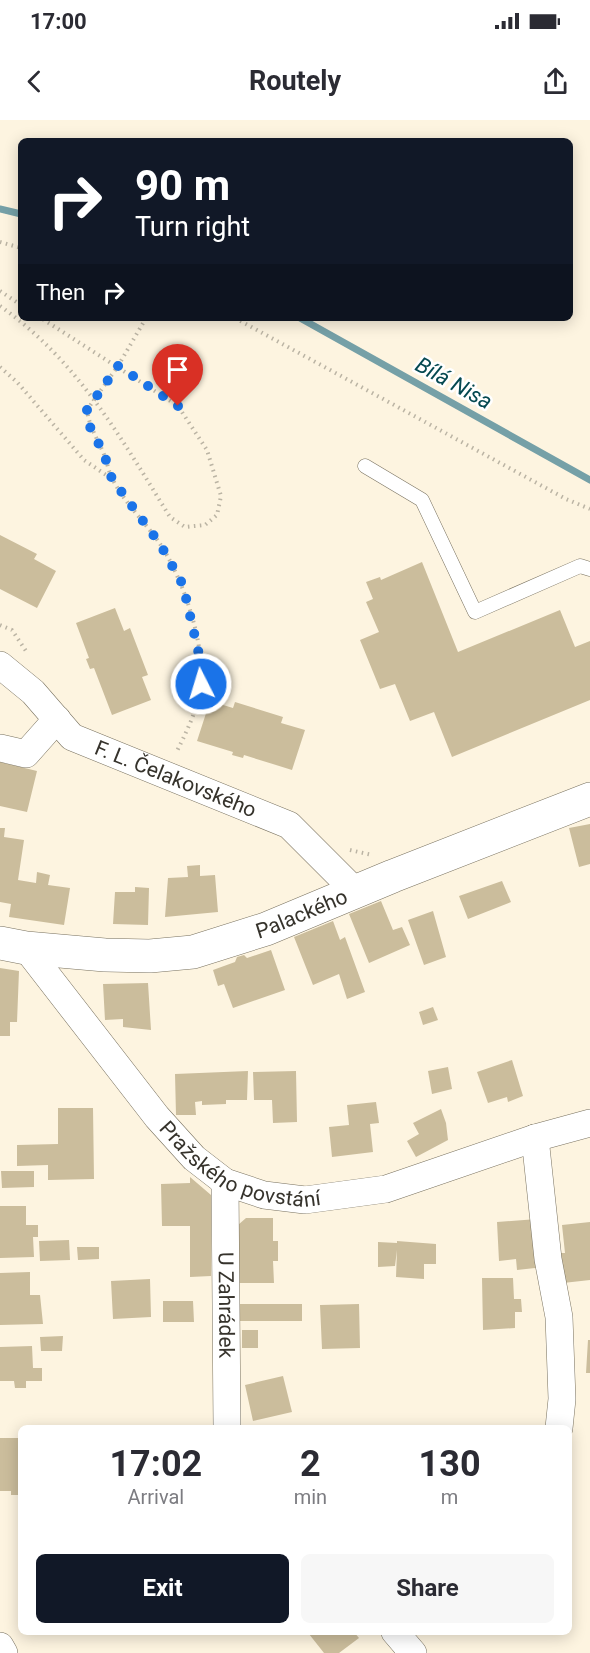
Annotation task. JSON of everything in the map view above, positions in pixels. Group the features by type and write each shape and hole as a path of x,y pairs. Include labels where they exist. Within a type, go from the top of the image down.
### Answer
{"street":[{"name":"F. L. Čelakovského","path":"0,665 33,693 72,737 289,825 355,891"},
{"path":"0,748 26,754 57,719"},
{"name":"Palackého","path":"13,945 105,955 150,956 193,952 266,929 355,891 590,800"},
{"name":"Pražského povstání","path":"13,945 157,1118 194,1158 225,1182 264,1195 305,1200 374,1191 535,1138 590,1123"},
{"path":"535,1138 548,1259 559,1317 562,1399 559,1425"},
{"name":"U Zahrádek","path":"225,1182 227,1425"},
{"path":"397,1635 412,1653"},
{"path":"0,1646 4,1653"}],"lane":[{"path":"365,466 422,500 475,612 580,566 590,569"}],"path":[{"path":"0,242 18,247"},
{"path":"0,291 18,302"},
{"path":"0,306 18,320"},
{"path":"20,321 34,332 76,374 94,398 170,517 185,527 206,525 217,515 221,496 207,450 178,406 46,321"},
{"path":"144,321 118,366 87,410 88,423 104,454 112,479 160,544 183,585 191,615 200,659 201,684 195,708 172,762"},
{"path":"240,321 566,499 590,509"},
{"path":"0,367 17,382 84,460 112,479"}],"building":[{"path":"0,535 37,554 34,559 56,571 37,608 0,589"},
{"path":"422,562 458,652 560,610 575,647 590,641 590,700 452,757 434,712 410,721 395,684 380,689 360,640 379,632 366,602 373,599 366,582 380,577 381,580"},
{"path":"115,608 124,631 130,628 148,675 142,677 151,700 112,715 94,668 90,669 86,659 89,658 76,623"},
{"path":"210,701 233,708 235,702 283,717 281,723 305,730 292,770 244,755 243,758 232,755 233,752 197,741"},
{"path":"0,762 37,771 27,812 0,806"},
{"path":"590,824 590,864 579,867 569,828"},
{"path":"0,828 5,828 4,837 24,840 18,880 36,883 37,872 50,875 48,885 70,888 64,925 9,917 11,904 0,902"},
{"path":"200,865 200,876 215,875 218,912 165,917 168,878 188,877 187,866"},
{"path":"502,881 511,902 468,919 459,896"},
{"path":"135,887 149,888 148,925 113,924 115,892 135,892"},
{"path":"381,901 393,930 402,927 410,945 369,963 349,914"},
{"path":"433,911 446,957 424,965 408,920"},
{"path":"333,921 340,940 345,937 365,992 347,999 339,974 313,985 294,937"},
{"path":"271,950 285,990 233,1008 224,984 218,986 213,970 235,962 237,957 244,955 247,958"},
{"path":"0,968 19,971 17,1022 10,1022 10,1036 0,1036"},
{"path":"148,983 151,1030 123,1027 123,1019 105,1020 103,984"},
{"path":"433,1007 438,1020 423,1025 419,1012"},
{"path":"512,1060 523,1096 508,1102 507,1097 488,1103 477,1072"},
{"path":"448,1067 452,1089 432,1094 428,1071"},
{"path":"248,1071 247,1100 226,1100 226,1104 202,1105 202,1101 195,1102 196,1115 176,1115 175,1074"},
{"path":"296,1071 297,1122 273,1123 272,1100 254,1100 253,1072"},
{"path":"376,1102 379,1123 370,1124 373,1152 332,1157 329,1127 349,1125 347,1105"},
{"path":"58,1108 93,1108 94,1179 48,1180 48,1165 17,1166 17,1145 58,1144"},
{"path":"441,1109 448,1140 416,1157 407,1141 419,1134 413,1123"},
{"path":"1,1171 34,1171 34,1187 2,1188"},
{"path":"190,1177 211,1195 211,1276 190,1277 190,1226 162,1226 161,1184 190,1183"},
{"path":"0,1206 26,1206 26,1225 38,1225 38,1237 33,1237 34,1257 0,1258"},
{"path":"246,1218 273,1218 273,1241 278,1241 278,1261 273,1261 274,1283 239,1283 238,1225"},
{"path":"537,1219 544,1267 517,1270 516,1259 499,1261 497,1222"},
{"path":"590,1222 590,1280 563,1283 560,1253 565,1253 562,1225"},
{"path":"69,1240 70,1260 40,1261 39,1241"},
{"path":"397,1241 436,1244 436,1264 424,1264 424,1279 396,1277 397,1250 395,1266 378,1267 378,1242 397,1243"},
{"path":"77,1247 99,1247 99,1259 78,1260"},
{"path":"30,1272 30,1295 40,1295 43,1324 0,1325 0,1273"},
{"path":"482,1278 513,1278 514,1299 521,1299 522,1312 515,1312 515,1328 483,1330"},
{"path":"150,1279 151,1317 113,1319 111,1281"},
{"path":"163,1301 193,1301 194,1322 163,1322"},
{"path":"238,1304 302,1304 302,1321 238,1321"},
{"path":"359,1304 360,1348 322,1349 320,1305"},
{"path":"242,1330 258,1330 258,1348 242,1348"},
{"path":"63,1336 62,1351 41,1351 40,1337"},
{"path":"588,1340 590,1340 590,1373 586,1373"},
{"path":"32,1346 33,1368 42,1368 42,1381 26,1381 26,1388 15,1388 14,1381 0,1381 0,1347"},
{"path":"283,1376 292,1412 253,1421 245,1385"},
{"path":"0,1438 18,1438 18,1495 11,1495 11,1491 0,1491"},
{"path":"310,1635 356,1635 359,1638 339,1653 324,1653"}],"waterway":[{"name":"Bílá Nisa","path":"0,209 18,213"},
{"name":"Bílá Nisa","path":"305,321 590,480"}],"route":[{"path":"178,406 118,366 87,410 88,423 104,454 112,479 160,544 183,585 200,659 201,684"}]}
